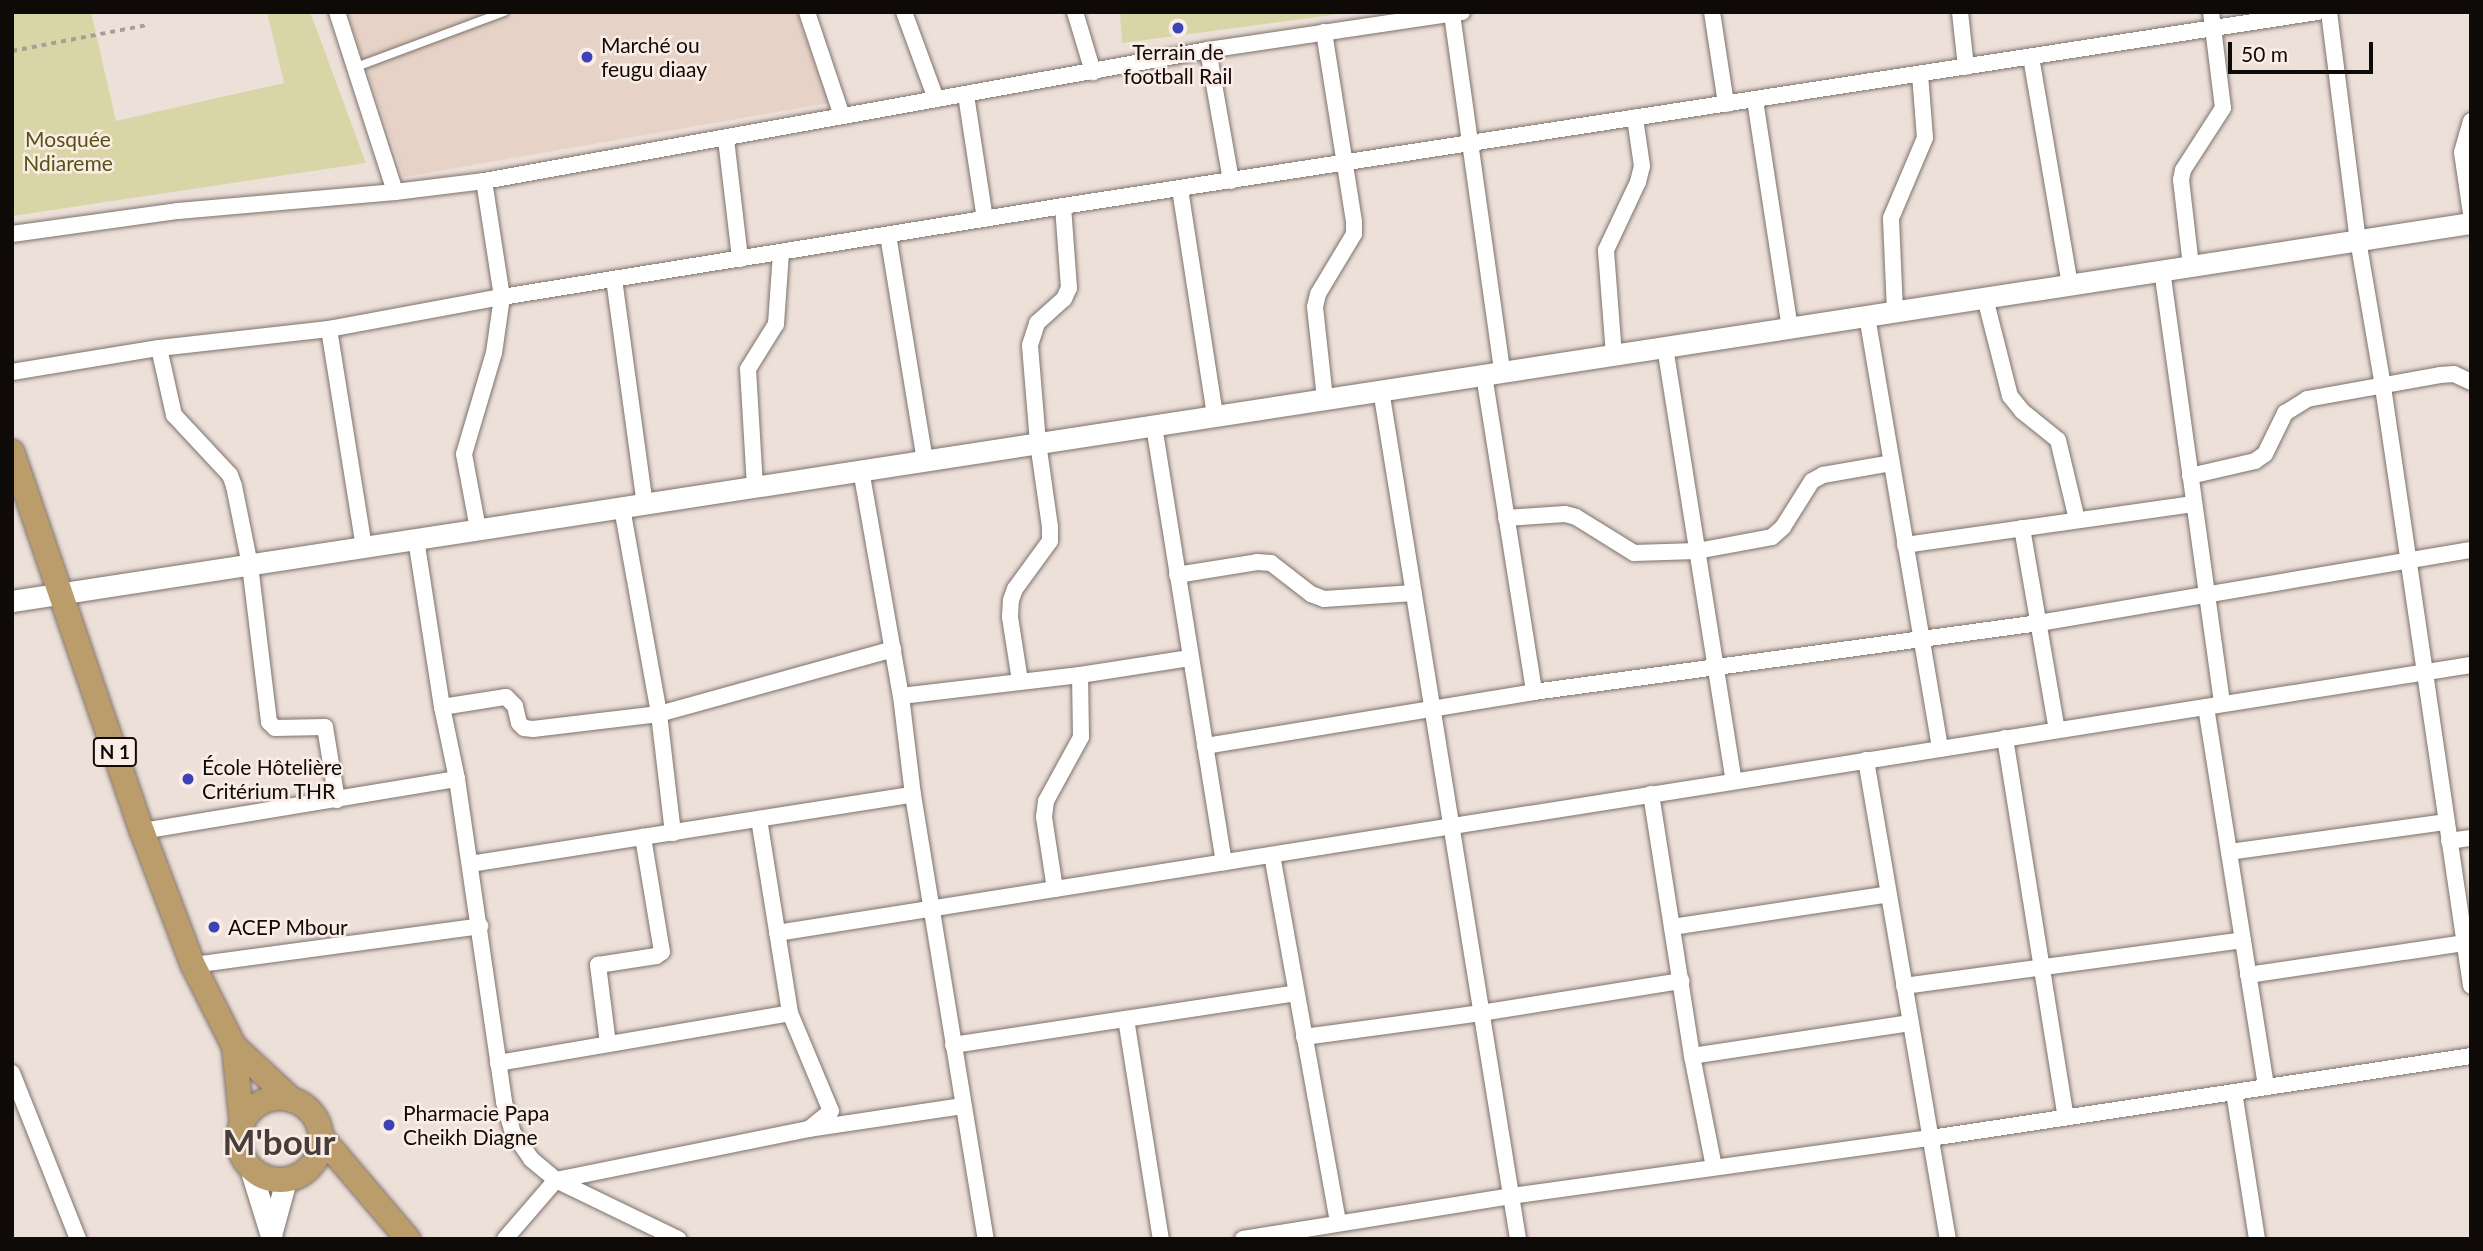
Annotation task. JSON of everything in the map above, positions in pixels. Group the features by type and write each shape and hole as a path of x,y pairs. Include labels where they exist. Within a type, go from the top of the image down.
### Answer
{"highway":[{"name":"N 1","path":"13,459 142,831 192,965 234,1046 292,1100 313,1114 322,1138 408,1239"},
{"name":"N 1","path":"234,1046 242,1122 239,1146 250,1168"},
{"path":"242,1122 263,1102 283,1098 292,1100"},
{"path":"250,1168 261,1176 286,1180 310,1168 319,1154 322,1138"},
{"path":"310,1168 359,1182"}],"main road":[{"path":"12,601 2471,223"},
{"path":"250,1168 271,1237"},
{"path":"271,1237 286,1180"}],"street":[{"path":"337,12 395,192"},
{"path":"807,12 842,116"},
{"path":"904,12 936,99"},
{"path":"1074,12 1093,72"},
{"path":"1712,12 1726,104"},
{"path":"1959,12 1966,67"},
{"path":"12,372 159,348 329,329 502,297 1063,206 2031,57 2212,20 2317,12"},
{"path":"2329,12 2358,240 2383,387 2406,561 2449,841 2465,916 2464,943 2471,986"},
{"path":"12,233 177,211 395,192 484,181 1208,50 1324,32 1361,19 1457,13 1506,518 1534,692"},
{"path":"2191,266 2181,180 2183,170 2223,108 2212,20"},
{"path":"1324,32 1354,234 1318,295 1315,307 1325,399"},
{"path":"1208,50 1231,181"},
{"path":"2031,57 2070,285"},
{"path":"1895,311 1891,218 1925,138 1920,74"},
{"path":"966,95 985,219"},
{"path":"1755,100 1790,328"},
{"path":"1614,355 1606,250 1638,182 1642,166 1635,118"},
{"path":"2471,121 2462,152 2471,214"},
{"path":"726,139 740,259"},
{"path":"478,529 464,454 494,353 502,297 484,181"},
{"path":"1180,190 1215,416"},
{"path":"1020,681 1010,617 1011,600 1050,541 1030,345 1037,323 1064,299 1069,288 1063,206"},
{"path":"888,235 925,461"},
{"path":"755,487 748,369 776,324 781,253"},
{"path":"2162,270 2207,594 2214,705 2229,852 2266,1087"},
{"path":"614,279 645,504"},
{"path":"1985,298 2010,396 2022,411 2058,440 2077,520"},
{"path":"1867,316 1940,749"},
{"path":"329,329 364,547"},
{"path":"1665,347 1734,781"},
{"path":"159,348 177,420 230,475 250,565 269,722 275,728 282,729 325,727 337,800"},
{"path":"2190,476 2255,461 2265,454 2284,412 2307,399 2440,375 2454,374 2471,382"},
{"path":"1381,390 1518,1239"},
{"path":"1154,426 1189,658 1224,862"},
{"path":"1506,518 1564,514 1576,517 1634,553 1697,551 1772,537 1783,527 1812,481 1824,475 1891,463"},
{"path":"861,471 901,696 913,795 986,1239"},
{"path":"1905,545 2194,504"},
{"path":"622,508 659,714 673,833"},
{"path":"2022,528 2057,730"},
{"path":"416,539 442,707 457,779 498,1063 513,1133 531,1159 556,1180 678,1239"},
{"path":"1205,746 1534,692 2039,622 2471,550"},
{"path":"1177,575 1257,562 1271,563 1311,594 1324,599 1414,593"},
{"path":"442,707 506,697 511,699 519,723 524,729 659,714 892,649"},
{"path":"901,696 1080,675 1189,658"},
{"path":"777,933 2471,665"},
{"path":"1055,889 1044,817 1046,802 1081,737 1080,675"},
{"path":"2005,738 2066,1117"},
{"path":"1866,761 1948,1239"},
{"path":"142,831 457,779"},
{"path":"1651,794 1692,1056 1714,1167"},
{"path":"470,864 913,795"},
{"path":"759,819 790,1013 831,1111 809,1129"},
{"path":"2229,852 2446,822"},
{"path":"608,1044 598,965 656,956 662,952 643,837"},
{"path":"2449,841 2471,838"},
{"path":"1272,855 1338,1222"},
{"path":"1672,927 1889,894"},
{"path":"192,965 480,926"},
{"path":"1904,986 2041,965 2243,940"},
{"path":"2248,975 2464,943"},
{"path":"1304,1037 1481,1013 1681,981"},
{"path":"953,1045 1296,993"},
{"path":"498,1063 790,1013"},
{"path":"1126,1019 1161,1239"},
{"path":"1692,1056 1911,1023"},
{"path":"1243,1239 1511,1196 1931,1138 2471,1056"},
{"path":"12,1073 16,1092 78,1239"},
{"path":"2234,1092 2257,1239"},
{"path":"505,1239 556,1180 809,1129 963,1105"}],"lane":[{"path":"356,68 504,12"}],"path":[{"path":"12,51 147,25"}],"shaded area":[{"name":"Marché ou feugu diaay","path":"347,12 796,12 828,103 404,177"}],"green space":[{"name":"Mosquée Ndiareme","path":"12,12 91,12 116,121 284,83 267,12 310,12 366,163 12,216"},
{"name":"Terrain de football Rail","path":"1120,12 1348,12 1348,13 1122,43"}],"place":[{"name":"Terrain de football Rail","path":"1178,28"},
{"name":"Marché ou feugu diaay","path":"587,57"},
{"name":"École Hôtelière Critérium THR","path":"188,779"},
{"name":"ACEP Mbour","path":"214,927"},
{"name":"Pharmacie Papa Cheikh Diagne","path":"389,1125"}],"district":[{"name":"M'bour","path":"279,1141"}]}
